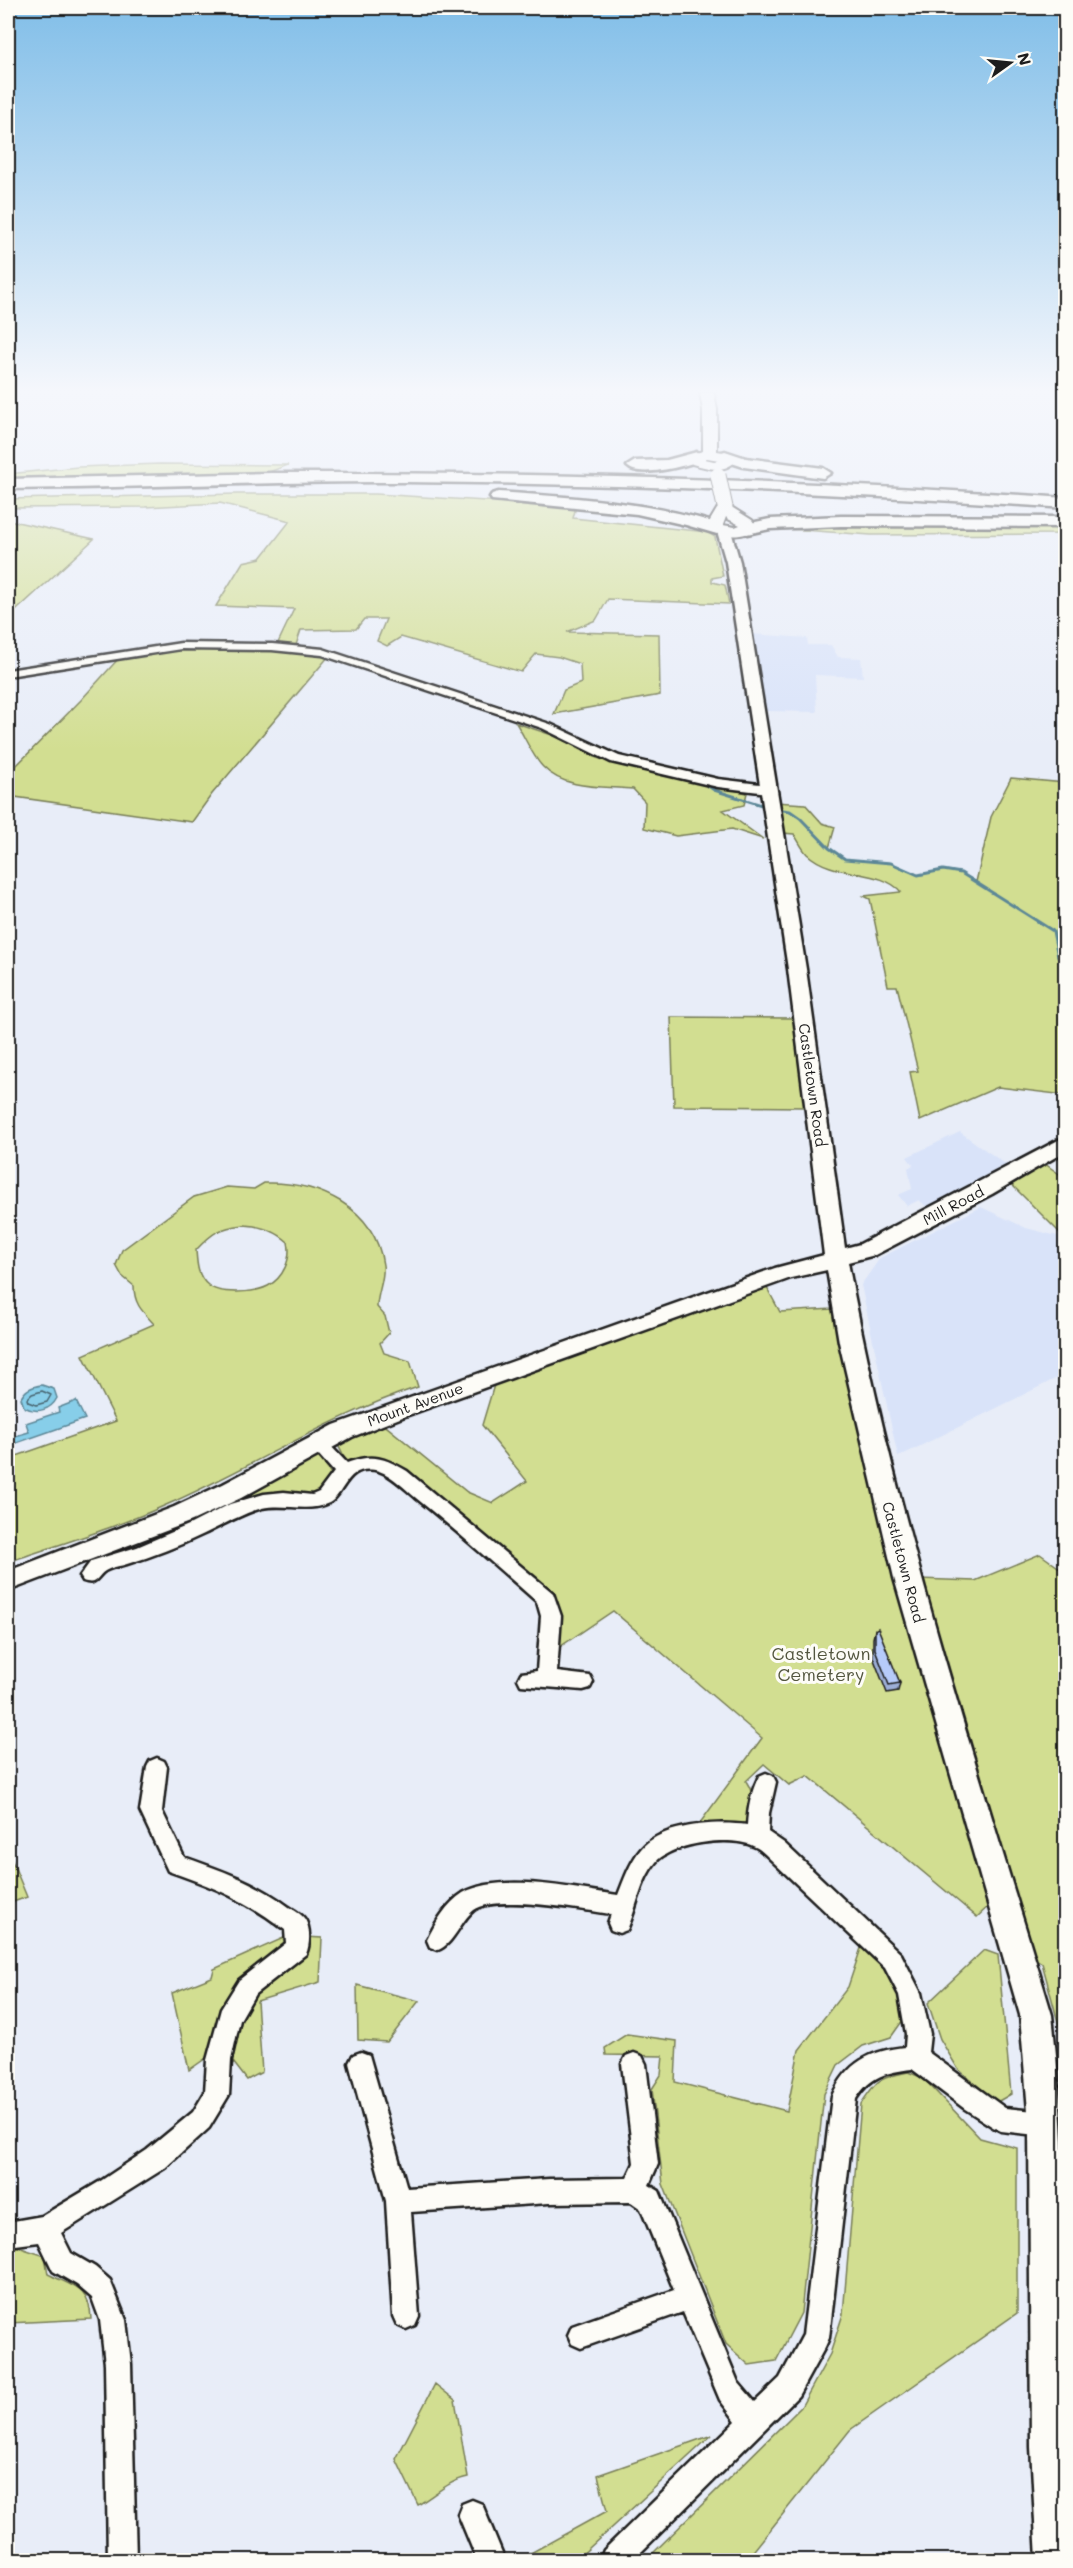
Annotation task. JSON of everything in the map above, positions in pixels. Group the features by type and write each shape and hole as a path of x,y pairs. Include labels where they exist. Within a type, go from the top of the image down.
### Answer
{"highway":[{"path":"655,513 719,527"},
{"path":"744,527 841,521 1065,522"}],"main road":[{"path":"723,513 719,527 744,527"},
{"path":"730,513 744,527"},
{"name":"Castletown Road","path":"719,527 732,558 797,969 837,1259 853,1353 907,1578 1036,2015 1043,2070 1056,2126 1049,2448 1056,2560"},
{"path":"732,558 744,527"},
{"name":"Mill Road","path":"837,1259 867,1250 984,1189 1065,1142"},
{"name":"Mount Avenue","path":"8,1581 183,1514 343,1431 391,1412 702,1301 813,1264 837,1259"}],"street":[{"path":"8,673 181,646 265,647 322,652 546,726 615,759 718,783 770,802"},
{"path":"319,1445 345,1471"},
{"path":"90,1576 98,1566 154,1547 237,1509 264,1500 314,1502 326,1497 345,1471 360,1465 381,1464 401,1476 546,1598 551,1616 537,1679 583,1682"},
{"path":"8,2234 46,2228 156,2159 201,2120 217,2095 219,2060 229,2017 247,1987 298,1947 296,1925 264,1901 214,1877 176,1864 151,1811 157,1767"},
{"path":"757,1837 758,1813 766,1782"},
{"path":"438,1941 456,1911 475,1897 505,1894 622,1915 650,1853 673,1840 704,1834 757,1837 776,1850 892,1961 910,1993 918,2034 916,2057"},
{"path":"614,2560 789,2387 816,2338 844,2096 856,2077 882,2061 916,2057 973,2101 1001,2118 1056,2126"},
{"path":"361,2063 398,2201 406,2316"},
{"path":"634,2064 646,2164 634,2190"},
{"path":"398,2201 549,2191 634,2190 650,2200 729,2391 754,2423"},
{"path":"46,2228 62,2262 86,2276 101,2289 113,2320 118,2364 122,2560"},
{"path":"581,2335 690,2297"},
{"path":"472,2514 491,2560"}],"shaded area":[{"path":"751,634 807,638 808,645 831,645 838,657 861,658 863,677 815,675 817,712 765,711"},
{"path":"960,1132 1008,1166 928,1208 919,1200 907,1206 898,1195 912,1189 908,1168 913,1165 907,1157"},
{"path":"981,1207 1026,1228 1065,1238 1065,1374 898,1457 861,1285 880,1258"}],"green space":[{"path":"258,513 574,513 573,518 707,532 715,537 723,576 712,578 712,582 725,585 729,604 608,599 596,620 567,632 659,634 660,695 554,714 564,690 581,683 580,664 559,657 536,654 521,672 401,637 387,646 377,641 386,619 364,619 356,629 301,630 296,645 277,645 294,609 216,606 243,562 261,558 290,521"},
{"path":"8,520 94,539 8,618"},
{"path":"916,524 1065,527 1066,534 871,535 774,528"},
{"path":"203,648 301,652 329,656 212,794 192,822 8,796 8,774 120,657"},
{"path":"516,723 555,736 597,758 747,793 744,805 723,810 763,839 732,829 676,836 644,828 645,802 633,789 585,786 562,780 543,767"},
{"path":"1011,778 1065,783 1065,1095 998,1087 920,1121 910,1072 918,1071 897,986 888,986 870,899 864,896 901,892 882,879 843,871 818,862 807,854 794,834 782,833 776,802 805,804 822,823 835,827 829,848 845,859 891,863 918,875 943,870 961,873 976,882 991,817"},
{"path":"671,1017 793,1018 804,1107 674,1106"},
{"path":"1045,1164 1065,1178 1065,1238 1010,1183"},
{"path":"264,1183 284,1184 323,1193 341,1201 369,1227 378,1245 383,1265 377,1307 385,1316 389,1333 380,1343 384,1353 410,1361 418,1387 353,1412 198,1490 147,1513 8,1562 8,1459 116,1421 83,1355 154,1324 137,1303 134,1286 122,1276 116,1265 122,1250 194,1197 227,1187 254,1189","holes":["244,1225 273,1232 288,1242 289,1255 285,1267 273,1283 262,1288 237,1292 213,1288 204,1281 200,1273 196,1250 222,1229"]},
{"name":"Castletown Cemetery","path":"767,1288 780,1312 833,1309 883,1535 992,1903 977,1917 808,1776 789,1785 764,1764 746,1781 752,1793 753,1804 744,1826 697,1827 762,1738 613,1611 558,1648 559,1609 553,1595 406,1472 383,1461 346,1461 338,1445 382,1423 467,1492 493,1503 527,1481 482,1425 494,1385"},
{"path":"318,1456 332,1475 322,1491 304,1495 275,1493 229,1501"},
{"path":"1040,1554 1065,1572 1065,2080 1060,2029 1042,1963 1032,1957 919,1579 975,1581"},
{"path":"8,1851 27,1897 8,1904"},
{"path":"288,1936 322,1938 320,1982 257,2001 262,2072 247,2080 230,2058 212,2054 189,2070 172,1993 212,1977 214,1969"},
{"path":"862,1945 882,1962 893,1977 899,1994 903,2020 891,2037 863,2046 838,2065 824,2094 801,2313 776,2361 749,2365 726,2344 663,2184 652,2089 661,2075 663,2056 606,2055 605,2048 627,2034 677,2041 675,2082 787,2111 799,2050 848,1987"},
{"path":"984,1950 998,1955 1011,2094 997,2102 958,2069 940,2039 928,2003"},
{"path":"357,1985 419,2001 387,2042 358,2040"},
{"path":"908,2072 923,2078 980,2138 1017,2148 1017,2313 850,2430 751,2554 740,2560 646,2560 801,2407 830,2354 843,2314 861,2104 875,2084 885,2078"},
{"path":"8,2246 15,2246 45,2256 48,2274 84,2294 90,2308 91,2319 8,2323"},
{"path":"435,2384 455,2400 468,2477 449,2485 418,2505 396,2459"},
{"path":"712,2435 576,2560 518,2560 607,2511 598,2475"}],"water":[{"path":"42,1385 54,1389 57,1398 54,1402 43,1410 24,1407 21,1398 25,1392 32,1387"},
{"path":"76,1401 85,1419 8,1446 8,1428 12,1437 29,1432 26,1423 59,1412 58,1408"}],"building":[{"path":"878,1628 900,1683 889,1685 875,1649 875,1630"}],"waterway":[{"path":"701,781 714,790 768,807"},
{"path":"776,809 790,811 800,818 829,848 845,859 891,863 918,875 943,870 961,873 1053,931 1058,957 1066,962"}]}
